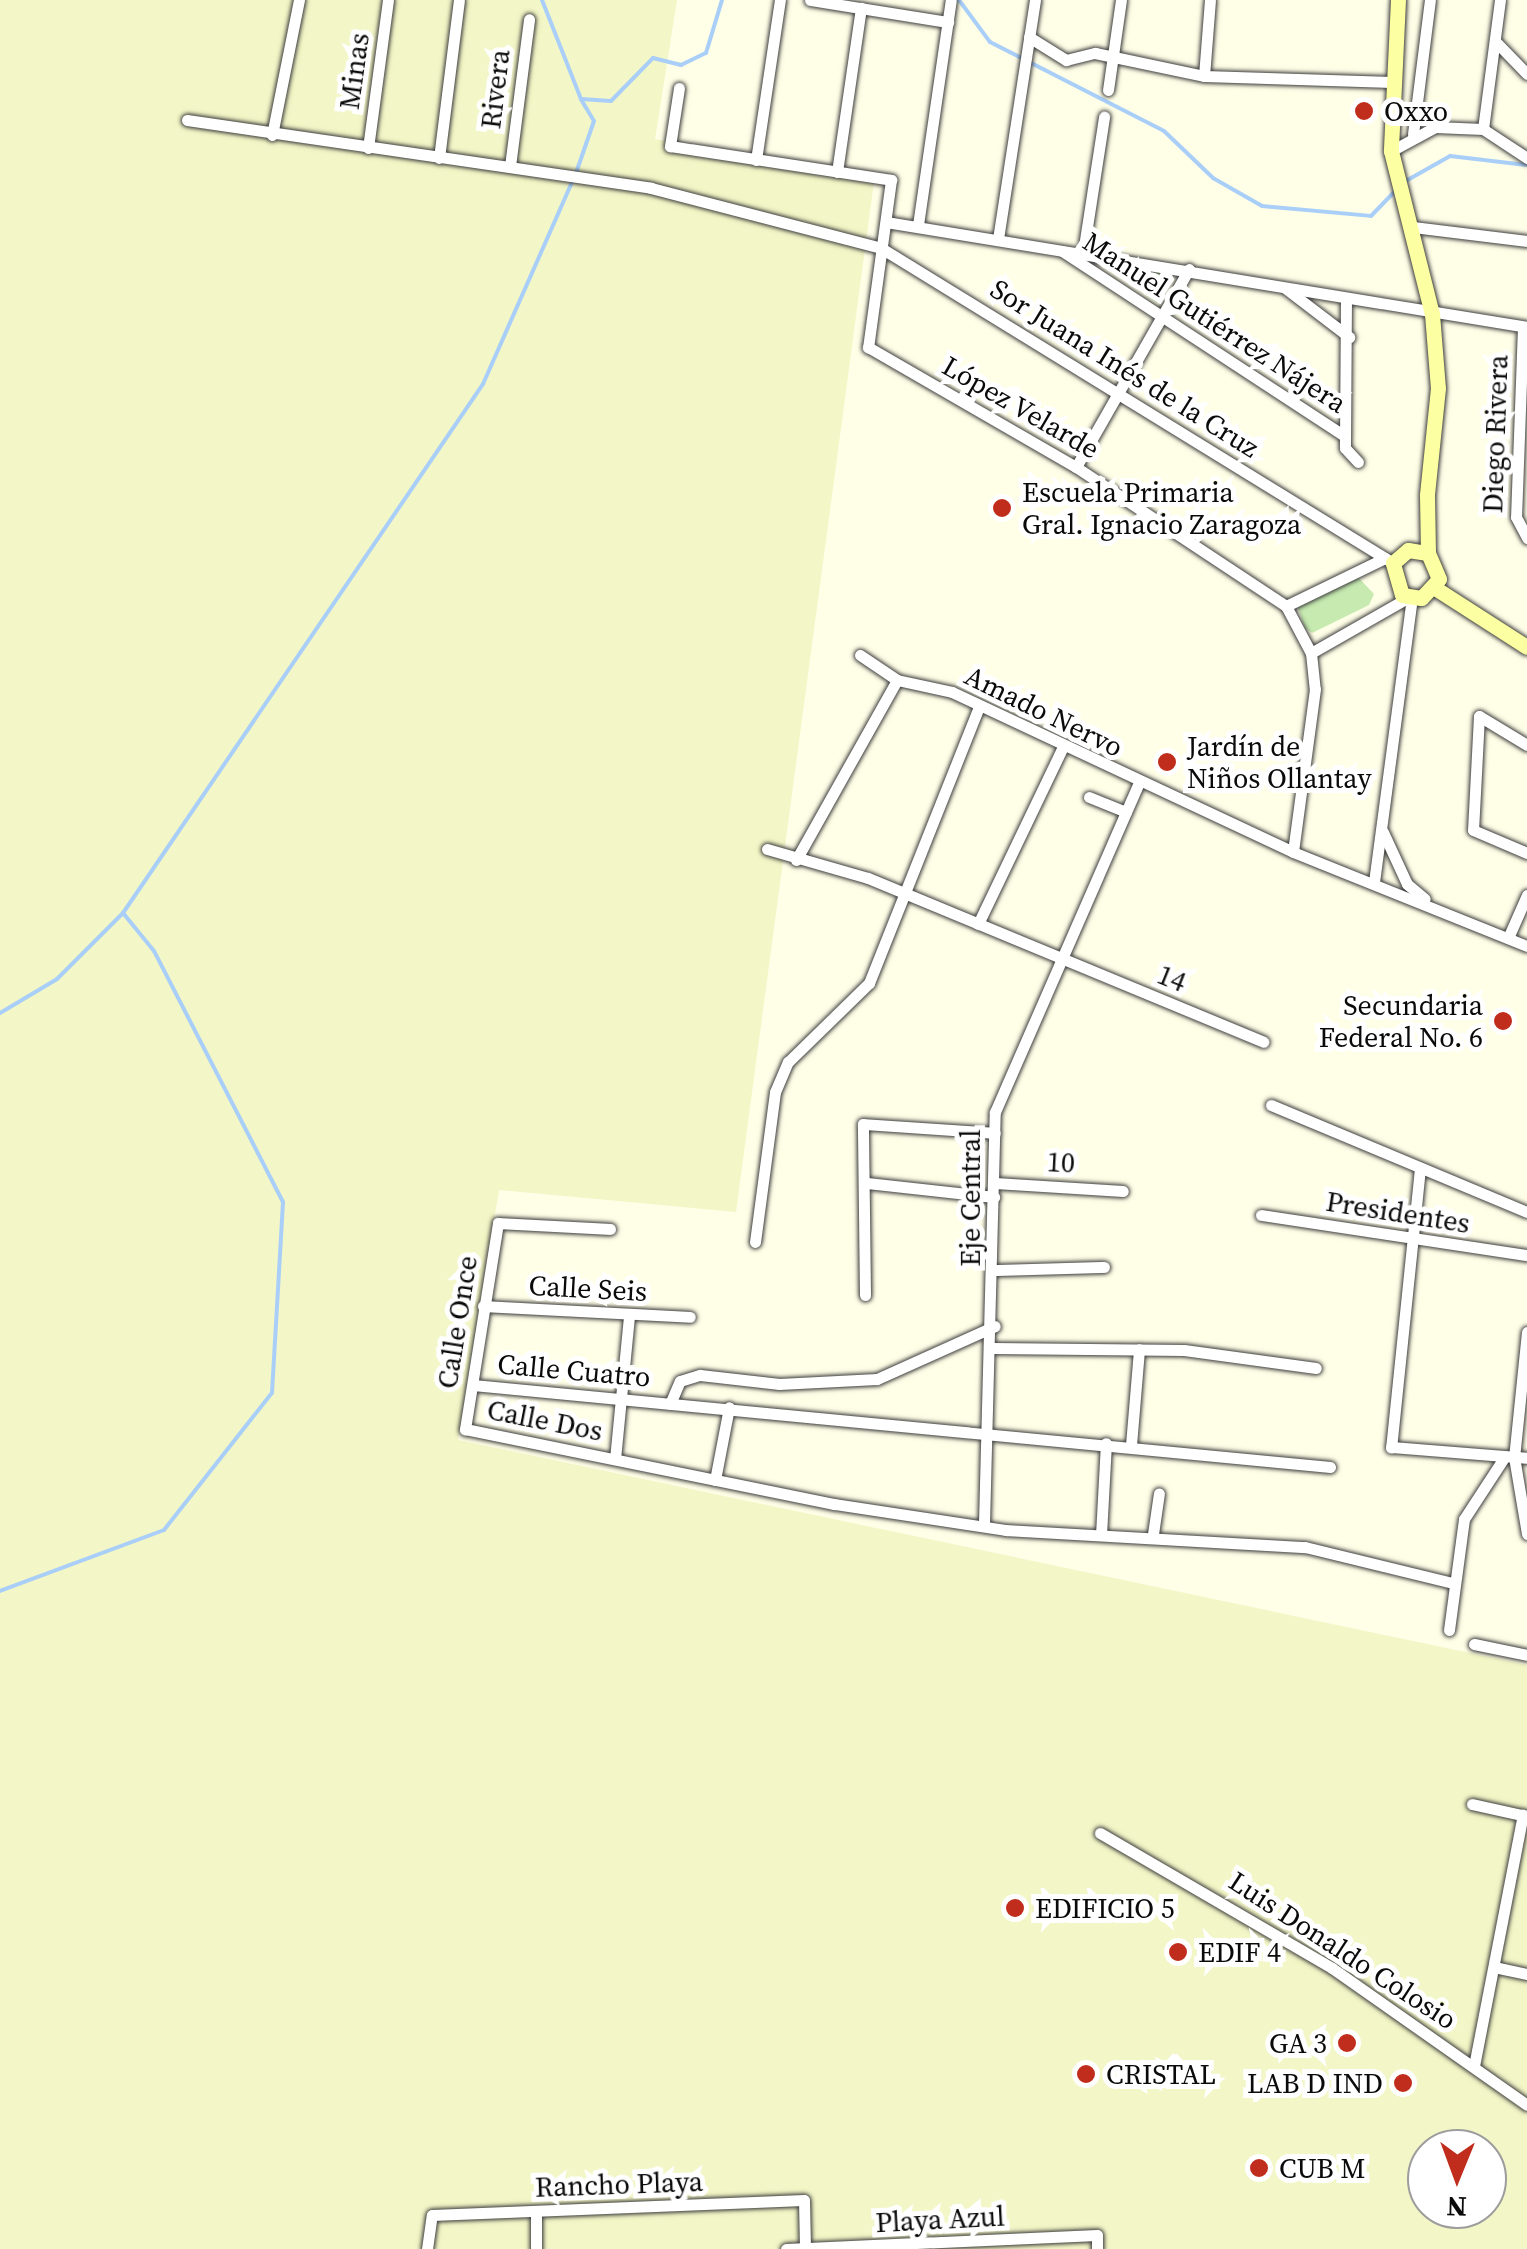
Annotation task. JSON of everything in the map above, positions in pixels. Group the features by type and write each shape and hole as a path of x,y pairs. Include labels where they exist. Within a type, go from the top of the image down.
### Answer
{"main road":[{"path":"1398,0 1391,151 1432,314 1438,388 1428,553 1439,569 1435,588"},
{"path":"1428,553 1408,550 1388,561 1394,588 1411,598 1435,588"},
{"path":"1435,588 1527,647"}],"street":[{"path":"272,135 299,0"},
{"name":"Minas","path":"368,148 388,0"},
{"path":"439,158 459,0"},
{"path":"756,160 780,0"},
{"path":"810,0 948,22"},
{"path":"918,225 950,0"},
{"path":"998,239 1035,0"},
{"path":"1108,90 1121,0"},
{"path":"1204,76 1210,0"},
{"path":"1413,134 1430,0"},
{"path":"1483,129 1500,0"},
{"path":"837,172 862,8"},
{"name":"Rivera","path":"510,166 529,19"},
{"path":"1495,41 1527,74"},
{"path":"1029,42 1066,60 1114,54 1204,76 1392,82"},
{"path":"678,88 670,146 891,180 882,248"},
{"path":"1083,253 1104,116"},
{"name":"Sor Juana Inés de la Cruz","path":"187,120 652,188 882,248 1388,561"},
{"path":"1391,151 1413,134 1483,129 1527,158"},
{"path":"886,222 1525,327"},
{"path":"1413,227 1527,241"},
{"name":"López Velarde","path":"882,248 868,347 1076,467 1286,606 1311,654"},
{"name":"Manuel Gutiérrez Nájera","path":"1058,249 1345,436"},
{"path":"1076,467 1189,269"},
{"path":"1280,285 1350,337"},
{"path":"1346,298 1350,337 1345,436 1358,462"},
{"name":"Diego Rivera","path":"1525,327 1516,517 1527,538"},
{"path":"1286,606 1388,561"},
{"path":"1292,852 1311,654 1411,598"},
{"path":"1374,882 1411,598"},
{"name":"Amado Nervo","path":"860,655 897,680 979,707 1062,750 1292,852 1527,946"},
{"path":"796,860 897,680"},
{"path":"755,1242 775,1092 788,1062 869,982 901,891 979,707"},
{"path":"1527,744 1479,716 1473,830 1527,852"},
{"path":"978,924 1062,750"},
{"name":"Eje Central","path":"984,1523 995,1326 995,1112 1139,783"},
{"path":"1089,797 1126,812"},
{"path":"1382,824 1407,884 1436,908"},
{"name":"14","path":"766,850 901,891 1263,1042"},
{"path":"1508,938 1527,895"},
{"path":"1270,1105 1527,1212"},
{"path":"865,1295 867,1183 863,1124 995,1134"},
{"path":"1420,1168 1391,1446 1515,1457"},
{"path":"867,1183 994,1197"},
{"name":"10","path":"995,1183 1124,1191"},
{"name":"Presidentes","path":"1261,1216 1412,1242 1527,1255"},
{"name":"Calle Once","path":"465,1430 498,1223 610,1229"},
{"path":"994,1270 1104,1267"},
{"name":"Calle Seis","path":"483,1306 629,1317 690,1317"},
{"path":"615,1459 629,1317"},
{"path":"670,1404 680,1381 700,1374 779,1384 877,1378 995,1326"},
{"path":"1527,1332 1515,1457 1527,1534"},
{"path":"992,1348 1139,1349 1316,1368"},
{"path":"1130,1445 1139,1349"},
{"name":"Calle Cuatro","path":"473,1385 1330,1467"},
{"path":"715,1480 729,1407"},
{"name":"Calle Dos","path":"465,1430 715,1480 984,1523 1102,1535 1153,1534 1305,1546 1453,1583"},
{"path":"1102,1535 1106,1443"},
{"path":"1449,1630 1464,1519 1515,1457"},
{"path":"1153,1534 1159,1492"},
{"path":"1474,1644 1527,1655"},
{"path":"1472,1804 1525,1815 1474,2066"},
{"name":"Luis Donaldo Colosio","path":"1100,1832 1127,1844 1474,2066 1527,2105"},
{"path":"1494,1967 1527,1974"},
{"name":"Rancho Playa","path":"427,2249 432,2215 808,2201 806,2248"},
{"path":"536,2212 536,2249"},
{"name":"Playa Azul","path":"786,2249 1097,2242"}],"green space":[{"path":"0,0 677,0 655,139 875,174 736,1212 499,1190 458,1440 1527,1665 1527,2249 0,2249"},
{"path":"1097,261 1175,275 1157,303"},
{"path":"1356,575 1374,594 1369,605 1312,633 1305,628 1297,605"}],"waterway":[{"path":"542,0 581,99 611,101 653,58 681,65 706,53 722,0"},
{"path":"959,0 990,42 1164,131 1213,178 1262,206 1371,216 1394,192"},
{"path":"576,173 594,121 581,99"},
{"path":"1404,182 1450,156 1527,165"},
{"path":"0,1013 57,979 123,913 483,384 572,182"},
{"path":"0,1591 164,1530 272,1393 283,1202 154,951 123,913"}],"place":[{"name":"Oxxo","path":"1364,111"},
{"name":"Escuela Primaria Gral. Ignacio Zaragoza","path":"1002,508"},
{"name":"Jardín de Niños Ollantay","path":"1167,762"},
{"name":"Secundaria Federal No. 6","path":"1503,1021"},
{"name":"EDIFICIO 5","path":"1015,1908"},
{"name":"EDIF 4","path":"1178,1952"},
{"name":"GA 3","path":"1347,2043"},
{"name":"CRISTAL","path":"1086,2074"},
{"name":"LAB D IND","path":"1403,2083"},
{"name":"CUB M","path":"1259,2168"}]}
